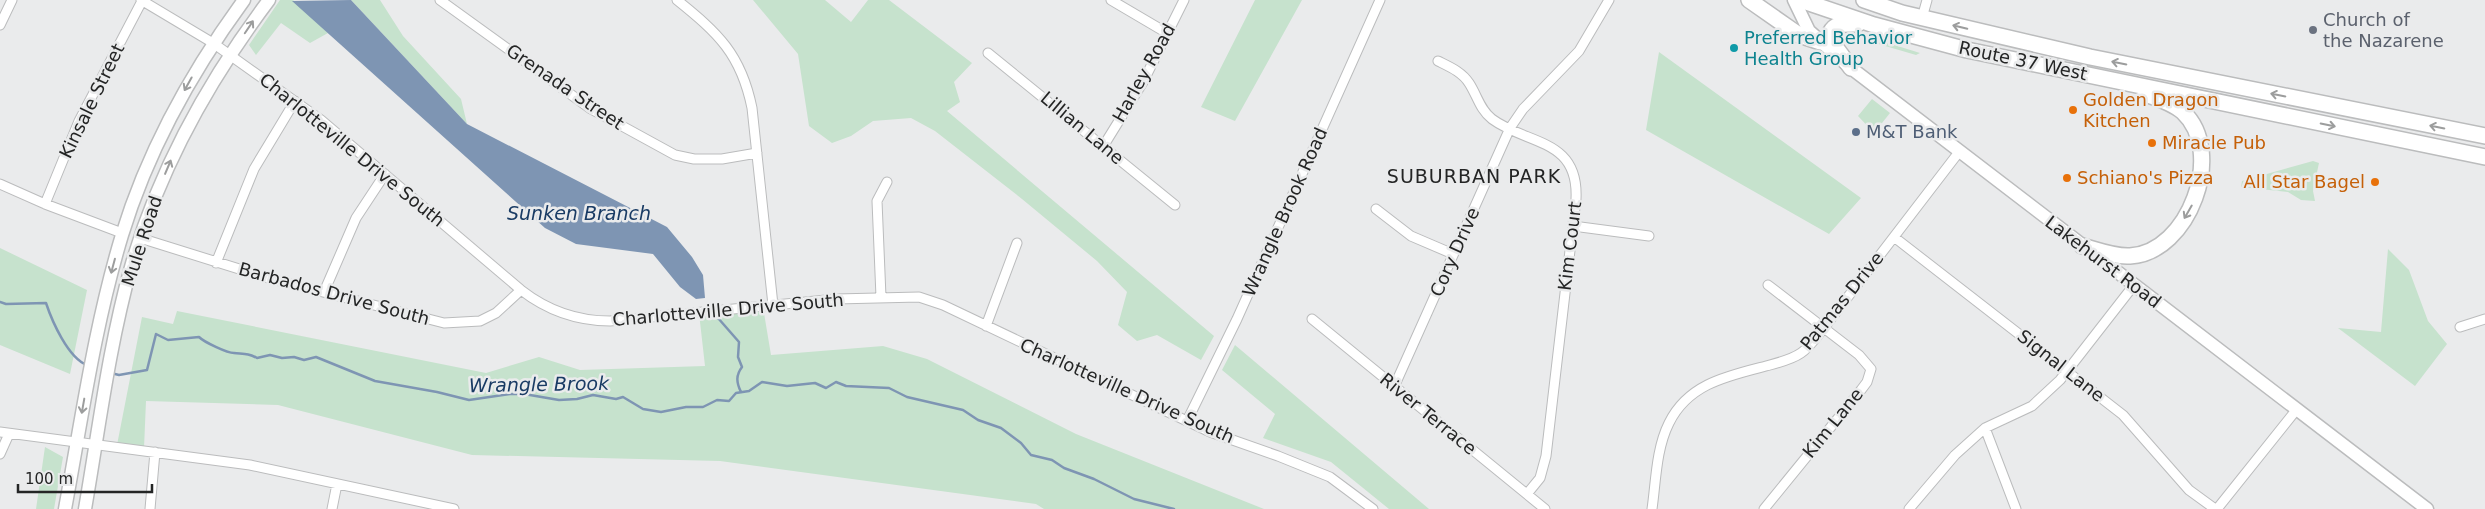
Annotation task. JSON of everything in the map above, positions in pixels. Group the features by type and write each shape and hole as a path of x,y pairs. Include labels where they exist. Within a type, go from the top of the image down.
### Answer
{"highway":[{"path":"1749,0 1799,35 1820,42"},
{"name":"Route 37 West","path":"1800,0 1874,25 1960,48 2485,157"},
{"name":"Route 37 West","path":"1864,0 1922,18 2090,57 2485,136"},
{"path":"1851,68 1834,45 1830,33 1832,28 1843,24 1874,25"},
{"path":"2082,246 2116,255 2131,256 2159,247 2174,234 2193,202 2200,184 2202,149 2196,132 2182,112 2161,100 2109,79"}],"main road":[{"name":"Mule Road","path":"65,509 91,364 122,233 166,127 213,43 244,0"},
{"name":"Mule Road","path":"85,509 108,370 128,278 154,197 186,127 231,55 269,0"},
{"name":"Lakehurst Road","path":"1794,0 1810,31 1851,68 2427,509"}],"street":[{"path":"0,25 12,0"},
{"name":"Charlotteville Drive South","path":"142,0 213,43 295,101 385,174 521,290 536,302 556,312 593,322 836,299 920,297 943,305 1187,421 1330,477 1373,509"},
{"name":"Kinsale Street","path":"45,204 79,121 142,0"},
{"name":"Grenada Street","path":"440,0 591,109 675,156 694,159 722,159 757,153"},
{"path":"677,0 713,30 738,64 747,84 757,153 773,305"},
{"path":"1111,0 1167,32"},
{"name":"Harley Road","path":"1104,145 1143,82 1184,0"},
{"name":"Wrangle Brook Road","path":"1187,421 1237,319 1380,0"},
{"name":"Cory Drive","path":"1394,387 1510,128 1523,109 1580,51 1609,0"},
{"path":"1922,18 1926,0"},
{"name":"Lillian Lane","path":"988,53 1104,145 1175,205"},
{"name":"Kim Court","path":"1438,61 1461,74 1466,79 1487,114 1510,128 1551,146 1564,158 1576,182 1573,226 1546,456 1540,478 1527,494"},
{"path":"216,263 254,169 295,101"},
{"name":"Patmas Drive","path":"1652,509 1660,448 1668,424 1681,404 1697,389 1718,378 1786,360 1801,353 1824,328 1959,152"},
{"path":"324,292 356,218 385,174"},
{"path":"881,297 878,201 888,182"},
{"path":"0,184 45,204 122,233"},
{"path":"1376,209 1411,236 1453,254"},
{"path":"1573,226 1649,236"},
{"name":"Signal Lane","path":"1894,237 2124,415 2189,490 2216,509"},
{"name":"Barbados Drive South","path":"140,238 216,263 444,323 458,324 480,321 496,313 521,290"},
{"path":"986,326 1017,243"},
{"name":"Kim Lane","path":"1764,509 1867,382 1871,369 1868,364 1824,328 1768,285"},
{"path":"1909,509 1955,455 1985,428 2032,406 2060,380 2134,285"},
{"name":"River Terrace","path":"1312,319 1545,509"},
{"path":"2460,327 2485,319"},
{"path":"2216,509 2297,409"},
{"path":"1985,428 2016,509"},
{"path":"0,454 5,433 250,465 441,508 454,509"},
{"path":"150,509 155,452"},
{"path":"332,509 337,484"}],"green space":[{"path":"280,0 293,0 328,33 310,43 281,23 256,55 249,45"},
{"path":"351,0 380,0 403,36 461,99 467,124"},
{"path":"753,0 825,0 851,22 868,0 889,0 972,63 954,82 960,102 947,111 1214,336 1201,360 1157,335 1137,341 1118,325 1127,292 1097,261 935,131 911,118 873,121 851,136 832,143 809,126 798,54"},
{"path":"1255,0 1302,0 1235,121 1201,107"},
{"path":"1875,39 1920,53 1916,55 1875,43"},
{"path":"1659,52 1861,198 1829,234 1646,130"},
{"path":"1872,99 1890,113 1874,133 1858,116"},
{"path":"2313,161 2319,163 2313,191 2315,201 2301,200 2288,192 2241,187 2242,181"},
{"path":"0,248 87,290 70,374 0,345"},
{"path":"2388,249 2409,270 2428,321 2447,344 2415,386 2338,328 2381,332"},
{"path":"763,307 771,355 883,346 927,359 1076,434 1264,509 1044,509 1036,504 720,461 472,455 278,405 146,401 144,448 117,445 142,317 173,324 177,311 486,373 539,357 580,370 705,366 699,313"},
{"path":"1235,345 1429,509 1389,509 1331,462 1263,438 1275,414 1222,370"},
{"path":"45,447 63,457 54,509 36,509"}],"water":[{"name":"Sunken Branch","path":"351,0 467,124 667,227 692,257 703,275 705,298 696,299 680,287 653,254 576,244 545,228 292,1"}],"waterway":[{"name":"Wrangle Brook","path":"0,302 6,304 46,303 67,347 73,355 87,365"},
{"name":"Sunken Branch","path":"718,318 739,342 738,357 742,367 737,379 741,392"},
{"name":"Wrangle Brook","path":"111,373 119,375 147,370 156,334 168,340 199,337 231,353 248,354 257,358 270,355 282,358 294,357 304,360 316,357 375,381 437,392 469,400 510,394 524,394 559,400 577,399 593,395 616,399 623,397 643,409 661,412 686,407 703,407 717,400 729,401 736,393 749,391 762,382 787,386 815,383 826,388 836,382 846,386 889,388 907,397 963,410 978,420 1001,428 1021,443 1031,455 1052,460 1064,468 1094,479 1134,499 1174,509"}],"place":[{"name":"Church of the Nazarene","path":"2313,30"},
{"name":"Preferred Behavior Health Group","path":"1734,48"},
{"name":"Golden Dragon Kitchen","path":"2073,110"},
{"name":"M&T Bank","path":"1856,132"},
{"name":"Miracle Pub","path":"2152,143"},
{"name":"Schiano's Pizza","path":"2067,178"},
{"name":"All Star Bagel","path":"2375,182"}],"district":[{"name":"SUBURBAN PARK","path":"1474,176"}]}
